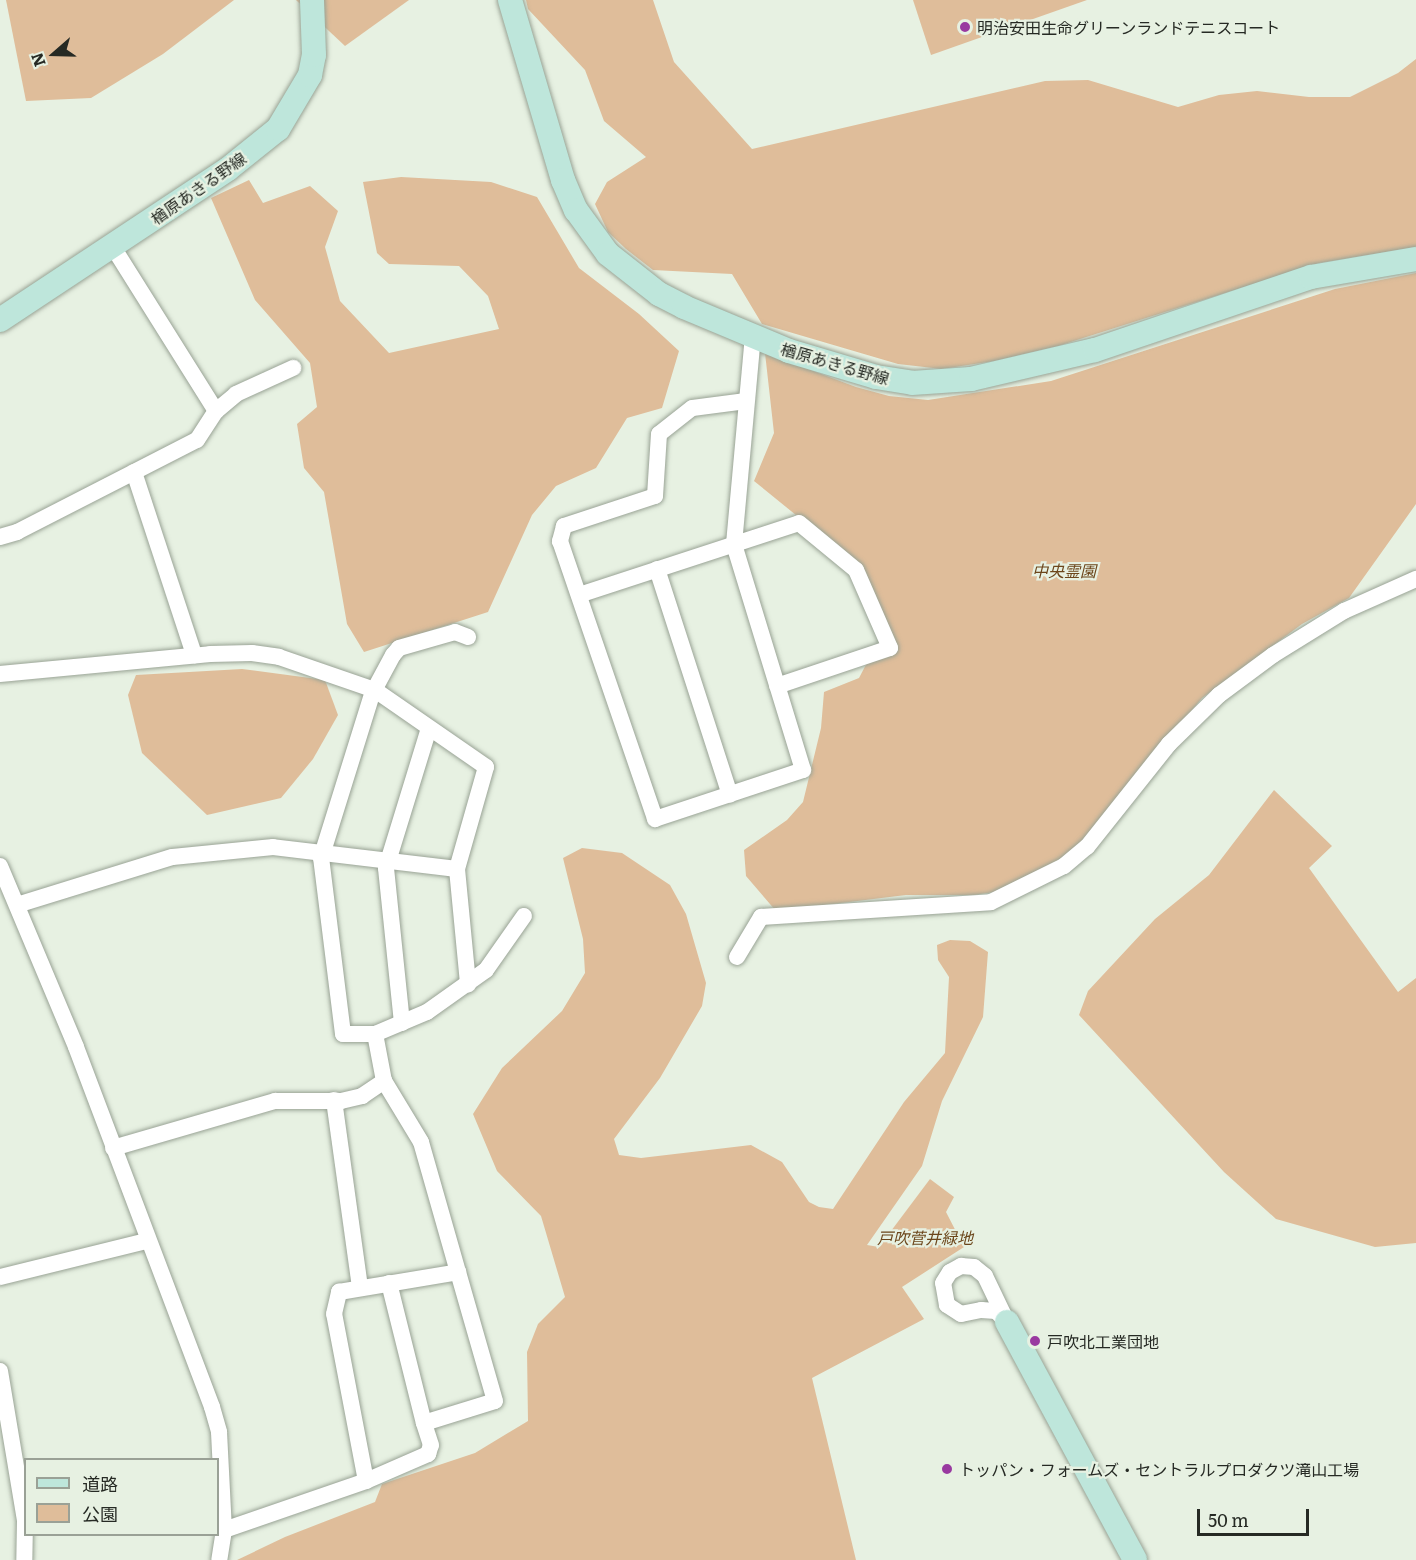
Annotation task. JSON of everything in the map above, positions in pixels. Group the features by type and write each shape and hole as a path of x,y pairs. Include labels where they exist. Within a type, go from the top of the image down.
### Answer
{"main road":[{"name":"楢原あきる野線","path":"0,320 113,247 228,168 278,129 310,75 314,55 312,0"},
{"name":"楢原あきる野線","path":"510,0 563,180 588,228 608,254 658,294 789,351 876,377 912,383 961,381 1095,350 1321,274 1416,259"},
{"path":"1007,1322 1135,1560"}],"street":[{"path":"113,247 216,411"},
{"path":"746,401 692,408 659,434 655,496 564,526 560,541 655,819 803,770 734,544 753,335"},
{"path":"0,537 17,532 197,440 216,411 236,394 293,368"},
{"path":"134,472 194,655"},
{"path":"579,595 799,523 856,570 890,648 777,687"},
{"path":"657,570 730,795"},
{"path":"737,957 761,917 991,902 1064,866 1087,847 1169,744 1219,695 1273,655 1344,611 1416,579"},
{"path":"468,637 455,632 399,648 375,690 322,853 343,1034 375,1034 427,1012 486,970 524,916"},
{"path":"0,674 194,655 252,653 279,657 375,690 486,767 457,869 468,984"},
{"path":"402,1023 388,861 429,728"},
{"path":"17,905 172,857 273,847 457,869"},
{"path":"0,866 113,1148 213,1407 219,1432 224,1530 219,1560"},
{"path":"375,1034 384,1081 421,1142 495,1401 424,1423"},
{"path":"113,1148 275,1101 334,1100 362,1096 384,1081"},
{"path":"334,1100 360,1287"},
{"path":"0,1277 147,1241"},
{"path":"366,1481 334,1314 339,1292 458,1272"},
{"path":"224,1530 366,1481 428,1454 431,1445 389,1283"},
{"path":"0,1371 24,1515"},
{"path":"24,1560 25,1536"}],"green space":[{"path":"6,0 234,0 163,54 91,98 26,101"},
{"path":"296,0 409,0 345,46"},
{"path":"526,0 653,0 674,62 752,149 1045,81 1088,80 1178,107 1219,95 1257,91 1309,97 1350,97 1398,73 1416,59 1416,247 1319,263 1058,346 994,361 942,369 898,364 762,324 732,274 653,270 608,232 595,204 607,182 646,157 604,121 585,70 528,9"},
{"name":"明治安田生命グリーンランドテニスコート","path":"913,0 1087,0 931,55"},
{"path":"401,177 491,182 537,197 579,268 639,314 679,351 662,408 627,418 596,468 556,486 532,515 488,612 364,652 347,624 324,492 304,468 297,424 317,407 310,363 255,300 211,198 249,180 263,203 310,186 338,211 325,247 340,301 389,353 499,329 488,296 459,266 389,264 377,253 363,182"},
{"name":"中央霊園","path":"1416,273 1416,504 1349,598 1302,624 1202,698 1084,841 1058,862 994,892 974,895 906,895 776,911 746,876 744,850 787,820 803,802 821,728 824,692 859,678 870,657 893,650 860,567 754,481 774,433 765,353 856,387 889,396 928,400 1051,381 1335,289"},
{"path":"242,669 325,680 338,715 313,759 281,798 207,815 142,753 128,695 136,675"},
{"path":"1274,790 1332,846 1309,868 1398,992 1416,978 1416,1243 1375,1247 1276,1219 1224,1172 1079,1015 1088,991 1155,919 1209,875"},
{"name":"戸吹菅井緑地","path":"582,848 622,853 670,885 686,914 706,983 702,1006 660,1078 614,1139 619,1155 641,1158 751,1145 782,1162 809,1202 819,1207 833,1209 904,1102 945,1053 949,977 938,960 937,945 950,940 970,941 988,952 983,1017 942,1101 922,1166 867,1245 879,1247 930,1179 954,1197 946,1212 964,1247 902,1287 924,1319 812,1378 856,1560 237,1560 285,1537 375,1502 382,1484 475,1453 528,1421 527,1352 538,1324 565,1297 541,1216 497,1171 473,1114 502,1068 562,1011 585,973 583,939 563,858"}],"place":[{"name":"明治安田生命グリーンランドテニスコート","path":"965,27"},
{"name":"戸吹北工業団地","path":"1035,1341"},
{"name":"トッパン・フォームズ・セントラルプロダクツ滝山工場","path":"947,1469"}]}
